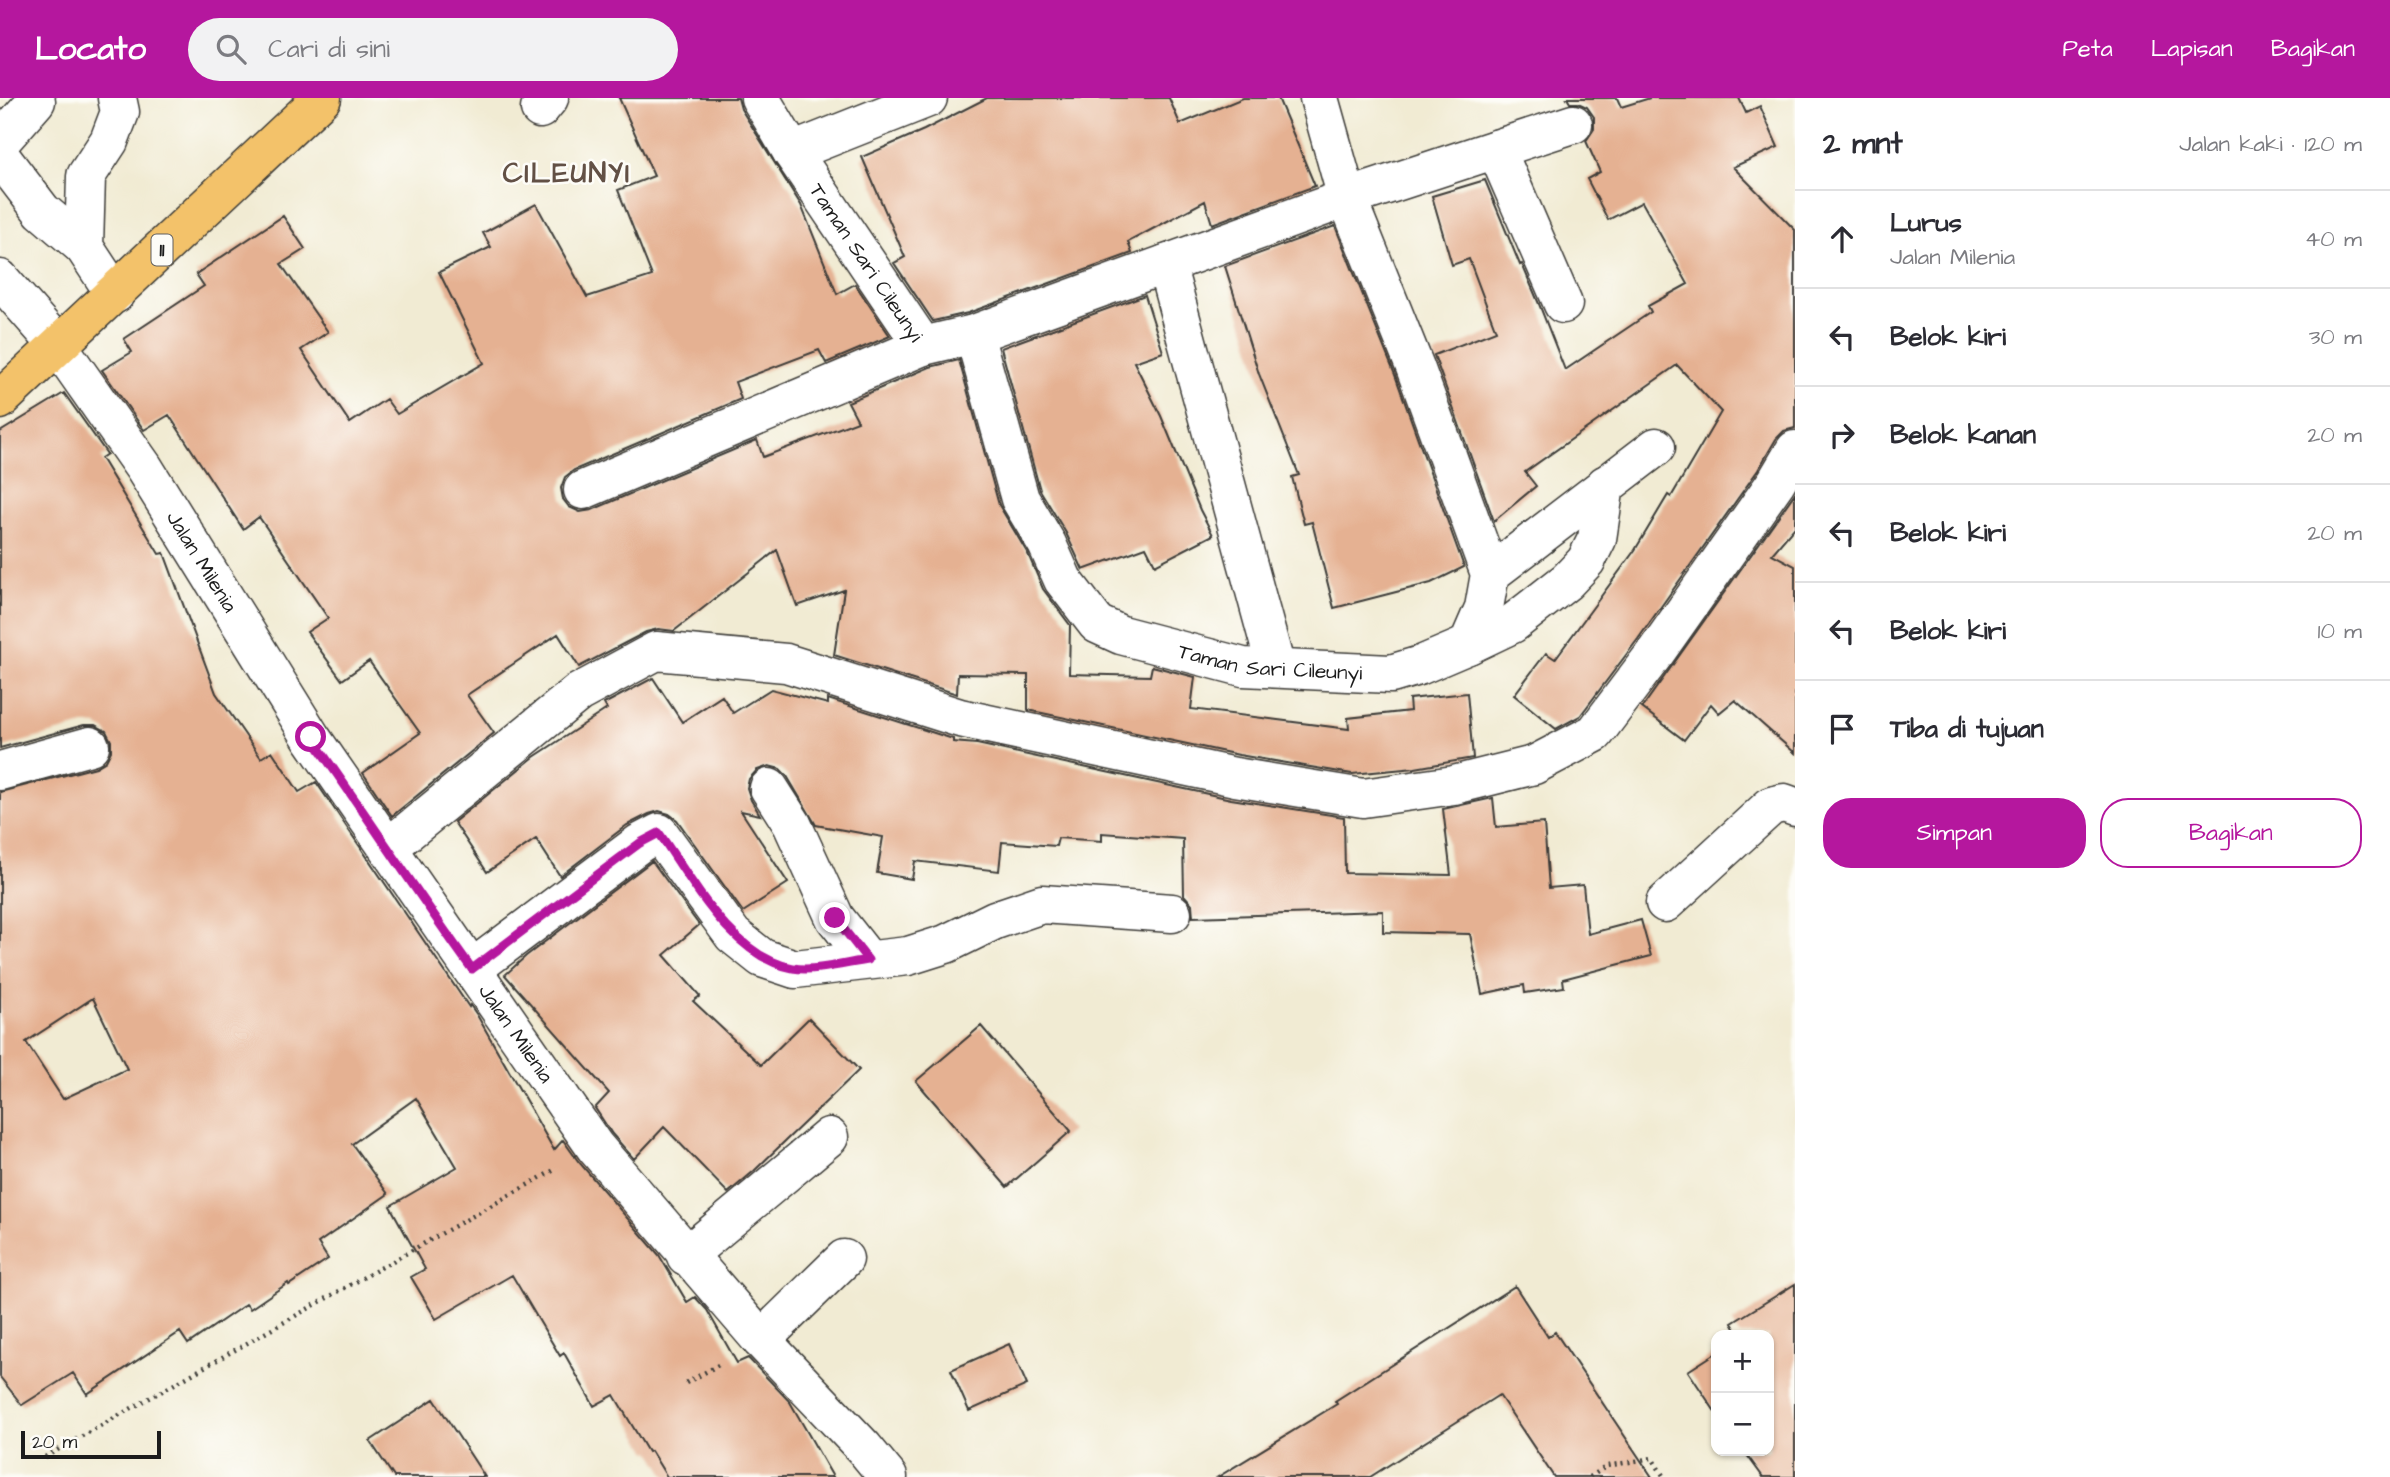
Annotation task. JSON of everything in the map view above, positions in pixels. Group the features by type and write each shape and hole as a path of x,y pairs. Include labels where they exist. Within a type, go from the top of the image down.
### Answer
{"highway":[{"name":"11","path":"0,400 322,98"}],"street":[{"path":"84,247 86,176 109,141 120,113 117,98"},
{"name":"Taman Sari Cileunyi","path":"760,98 792,152 923,346 974,334 1020,499 1047,544 1063,580 1097,624 1121,635 1243,667 1391,674 1421,665 1512,624 1567,581 1586,561 1597,539 1605,485"},
{"path":"792,152 928,98"},
{"path":"1319,98 1347,198 1415,367 1490,574 1484,608 1468,645"},
{"path":"0,142 36,101"},
{"path":"974,334 1347,198 1573,124"},
{"path":"1496,149 1563,304"},
{"path":"0,156 41,211 84,247 115,294"},
{"path":"1167,264 1276,668"},
{"name":"Jalan Milenia","path":"0,279 57,344 144,468 311,737 595,1147 686,1256 888,1477"},
{"path":"583,490 923,346"},
{"path":"1490,574 1656,447"},
{"path":"389,847 578,694 656,651 786,663 960,718 1235,777 1363,798 1454,785 1534,765 1595,733 1656,652 1776,482 1795,450"},
{"path":"0,771 90,746"},
{"path":"769,788 792,824 835,918 868,960"},
{"path":"1665,903 1771,806 1784,803 1795,807"},
{"path":"472,969 640,843 659,833 733,935 762,958 794,969 908,956 1042,904 1172,913"},
{"path":"686,1256 829,1137"},
{"path":"761,1340 844,1259"}],"path":[{"path":"45,1457 595,1147"},
{"path":"1590,1477 1606,1466 1652,1458 1664,1477"}],"building":[{"path":"619,98 738,98 741,109 801,205 837,294 855,284 890,336 826,363 819,350 735,382 741,399 574,470 565,477 561,488 563,499 569,507 580,512 592,510 757,440 763,457 858,421 848,402 930,367 959,360 999,505 1028,554 1043,589 1070,625 1069,674 1150,676 1152,666 1195,677 1191,709 1349,729 1348,718 1410,711 1409,699 1467,693 1473,758 1415,768 1352,774 1239,755 1028,710 1028,675 958,674 957,694 834,655 844,590 797,606 777,550 674,631 658,629 646,632 579,667 558,634 467,695 494,733 392,816 363,773 420,733 369,661 342,680 307,632 328,618 259,517 243,529 169,415 144,430 102,370 132,352 124,339 204,286 196,274 283,216 305,249 281,264 328,332 301,350 350,423 386,399 397,414 484,363 439,272 491,247 483,233 536,204 587,297 652,276 618,190 654,176"},
{"path":"987,98 1169,98 1180,124 1243,98 1278,98 1315,186 1212,224 1205,201 1128,242 1132,253 968,313 933,321 894,263 905,257 862,157"},
{"path":"1567,98 1617,98 1621,107 1650,98 1739,98 1746,113 1760,106 1778,147 1733,167 1795,230 1795,428 1784,431 1776,439 1758,470 1580,716 1556,729 1514,695 1546,653 1555,659 1635,550 1668,495 1671,497 1721,412 1677,365 1525,472 1536,486 1494,521 1434,355 1496,331 1469,259 1452,265 1432,196 1485,180 1565,370 1651,312 1648,306 1688,284 1642,202 1608,220 1587,179 1600,172 1586,141 1594,129 1594,117 1587,107 1570,103"},
{"path":"1335,226 1395,375 1464,567 1431,583 1334,608 1312,522 1304,524 1292,477 1299,475 1259,374 1225,266"},
{"path":"1145,295 1163,352 1134,362 1161,416 1213,535 1155,565 1146,547 1083,570 1066,533 1040,490 1001,348"},
{"path":"64,393 107,454 101,458 159,554 164,553 216,693 261,758 272,751 299,792 316,782 477,1015 554,1150 563,1140 659,1255 687,1302 695,1297 707,1310 737,1363 748,1358 790,1402 833,1477 667,1477 651,1451 648,1452 614,1395 594,1406 564,1353 560,1356 512,1275 436,1319 411,1277 425,1269 390,1206 457,1167 416,1098 352,1144 388,1194 318,1243 328,1259 250,1309 246,1304 188,1344 180,1332 87,1394 73,1373 22,1405 0,1377 0,792 96,767 106,761 111,751 111,741 106,731 95,725 84,725 0,748 0,432","holes":["93,998 127,1069 63,1099 26,1042"]},
{"path":"1795,493 1795,527 1772,554 1795,566 1795,753 1735,700 1719,713 1711,704 1684,740 1642,708"},
{"path":"653,678 682,722 722,696 733,713 771,689 828,704 828,699 953,739 953,742 977,744 1231,799 1344,817 1345,873 1451,875 1443,809 1493,798 1496,827 1544,823 1549,888 1583,885 1588,934 1641,920 1651,956 1563,979 1564,987 1525,993 1524,985 1482,994 1470,934 1383,932 1383,911 1193,917 1192,904 1184,895 1183,839 1102,833 1102,841 1058,838 1056,846 1002,842 999,871 915,861 912,879 877,873 883,837 816,825 787,776 780,769 769,766 757,770 749,779 747,788 760,815 741,811 788,883 743,912 677,820 659,811 627,825 560,876 536,839 487,872 454,822 534,757 607,709 604,704"},
{"path":"652,861 699,925 664,955 700,996 693,1001 761,1065 809,1018 859,1070 728,1193 664,1127 634,1159 612,1134 595,1108 609,1093 505,975 526,956"},
{"path":"981,1026 1071,1131 1007,1187 916,1081"},
{"path":"1795,1284 1795,1477 1763,1477 1748,1456 1774,1456 1774,1330 1736,1330 1732,1323"},
{"path":"1515,1286 1548,1337 1555,1332 1652,1477 1554,1477 1499,1395 1370,1477 1218,1477 1337,1404 1335,1401"},
{"path":"1009,1344 1027,1385 969,1411 951,1370"},
{"path":"1711,1356 1711,1406 1688,1371"},
{"path":"434,1399 485,1477 394,1477 370,1441"}],"district":[{"name":"CILEUNYI","path":"567,173"}],"route":[{"path":"311,737 472,969 640,843 659,833 733,935 762,958 794,969 868,960 835,918"}]}
